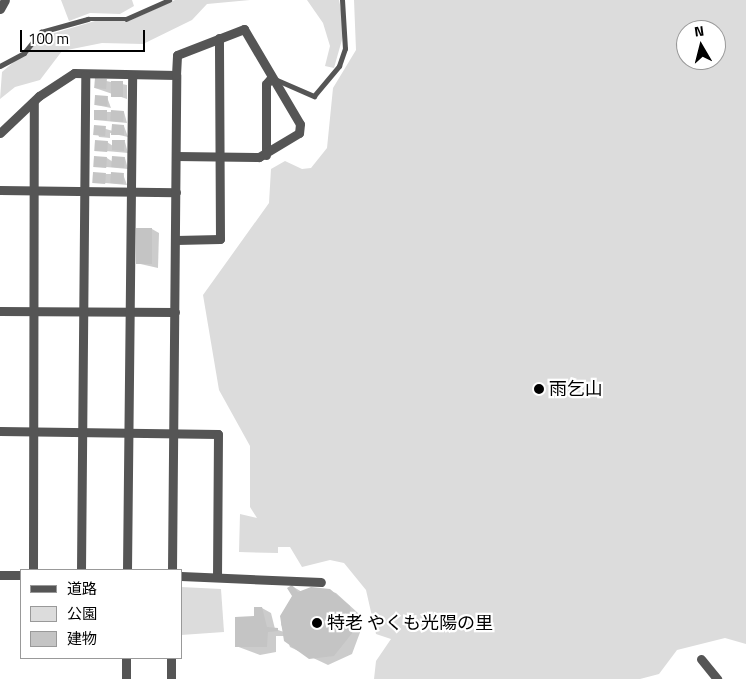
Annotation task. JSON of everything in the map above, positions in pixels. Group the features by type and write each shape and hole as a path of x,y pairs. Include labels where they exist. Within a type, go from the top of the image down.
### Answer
{"street":[{"path":"0,9 5,0"},
{"path":"172,569 176,75 177,55 244,28 300,124 300,133 266,155 176,156"},
{"path":"176,240 220,239 219,38"},
{"path":"0,133 34,103 74,73 84,75 176,75"},
{"path":"80,569 84,75"},
{"path":"127,569 132,75"},
{"path":"266,155 266,84 272,78"},
{"path":"33,569 37,191 34,103"},
{"path":"0,190 176,192"},
{"path":"0,311 175,312"},
{"path":"0,430 218,434 216,577"},
{"path":"0,575 20,576"},
{"path":"182,576 321,582"},
{"path":"126,659 126,679"},
{"path":"171,659 171,679"},
{"path":"701,659 717,679"}],"lane":[{"path":"0,66 24,53 41,32 88,18 126,19 169,0"},
{"path":"272,78 314,96 338,66 345,49 342,0"}],"green space":[{"path":"61,0 132,0 134,6 120,14 90,13 69,21"},
{"path":"175,0 250,0 207,4 192,20 143,44 102,43 62,51 40,80 15,87 0,99 2,72 44,36 95,21 129,21"},
{"path":"307,0 339,0 345,29 334,68 325,66 330,46 323,23"},
{"path":"354,0 746,0 746,644 725,638 677,650 659,674 640,679 374,679 376,661 391,639 376,634 366,590 344,563 330,560 302,567 290,547 278,547 278,553 239,552 240,514 257,518 250,507 250,446 219,390 203,295 269,203 271,169 285,161 302,169 311,168 327,148 333,88 356,50"},
{"path":"182,587 221,589 224,632 182,635"}],"building":[{"path":"95,78 107,79 106,89 94,88"},
{"path":"111,81 123,81 123,97 111,97"},
{"path":"95,95 108,96 107,106 94,105"},
{"path":"94,110 107,110 107,120 94,120"},
{"path":"111,110 124,111 123,122 110,121"},
{"path":"112,124 124,125 124,135 111,135"},
{"path":"94,125 106,126 105,136 93,135"},
{"path":"95,140 108,141 107,152 94,151"},
{"path":"112,140 125,140 124,151 112,150"},
{"path":"94,156 107,157 106,168 93,167"},
{"path":"112,156 125,157 124,168 111,167"},
{"path":"93,172 106,173 105,184 92,183"},
{"path":"111,172 124,173 123,184 110,183"},
{"path":"136,228 152,228 152,264 136,264"},
{"name":"特老 やくも光陽の里","path":"292,585 298,592 311,587 330,589 350,606 353,632 334,656 309,659 284,641 280,616 292,596 287,588"},
{"path":"254,607 262,607 267,627 278,628 278,631 268,632 267,647 235,647 235,617 254,616"}],"place":[{"name":"雨乞山","path":"539,389"},
{"name":"特老 やくも光陽の里","path":"317,623"}]}
